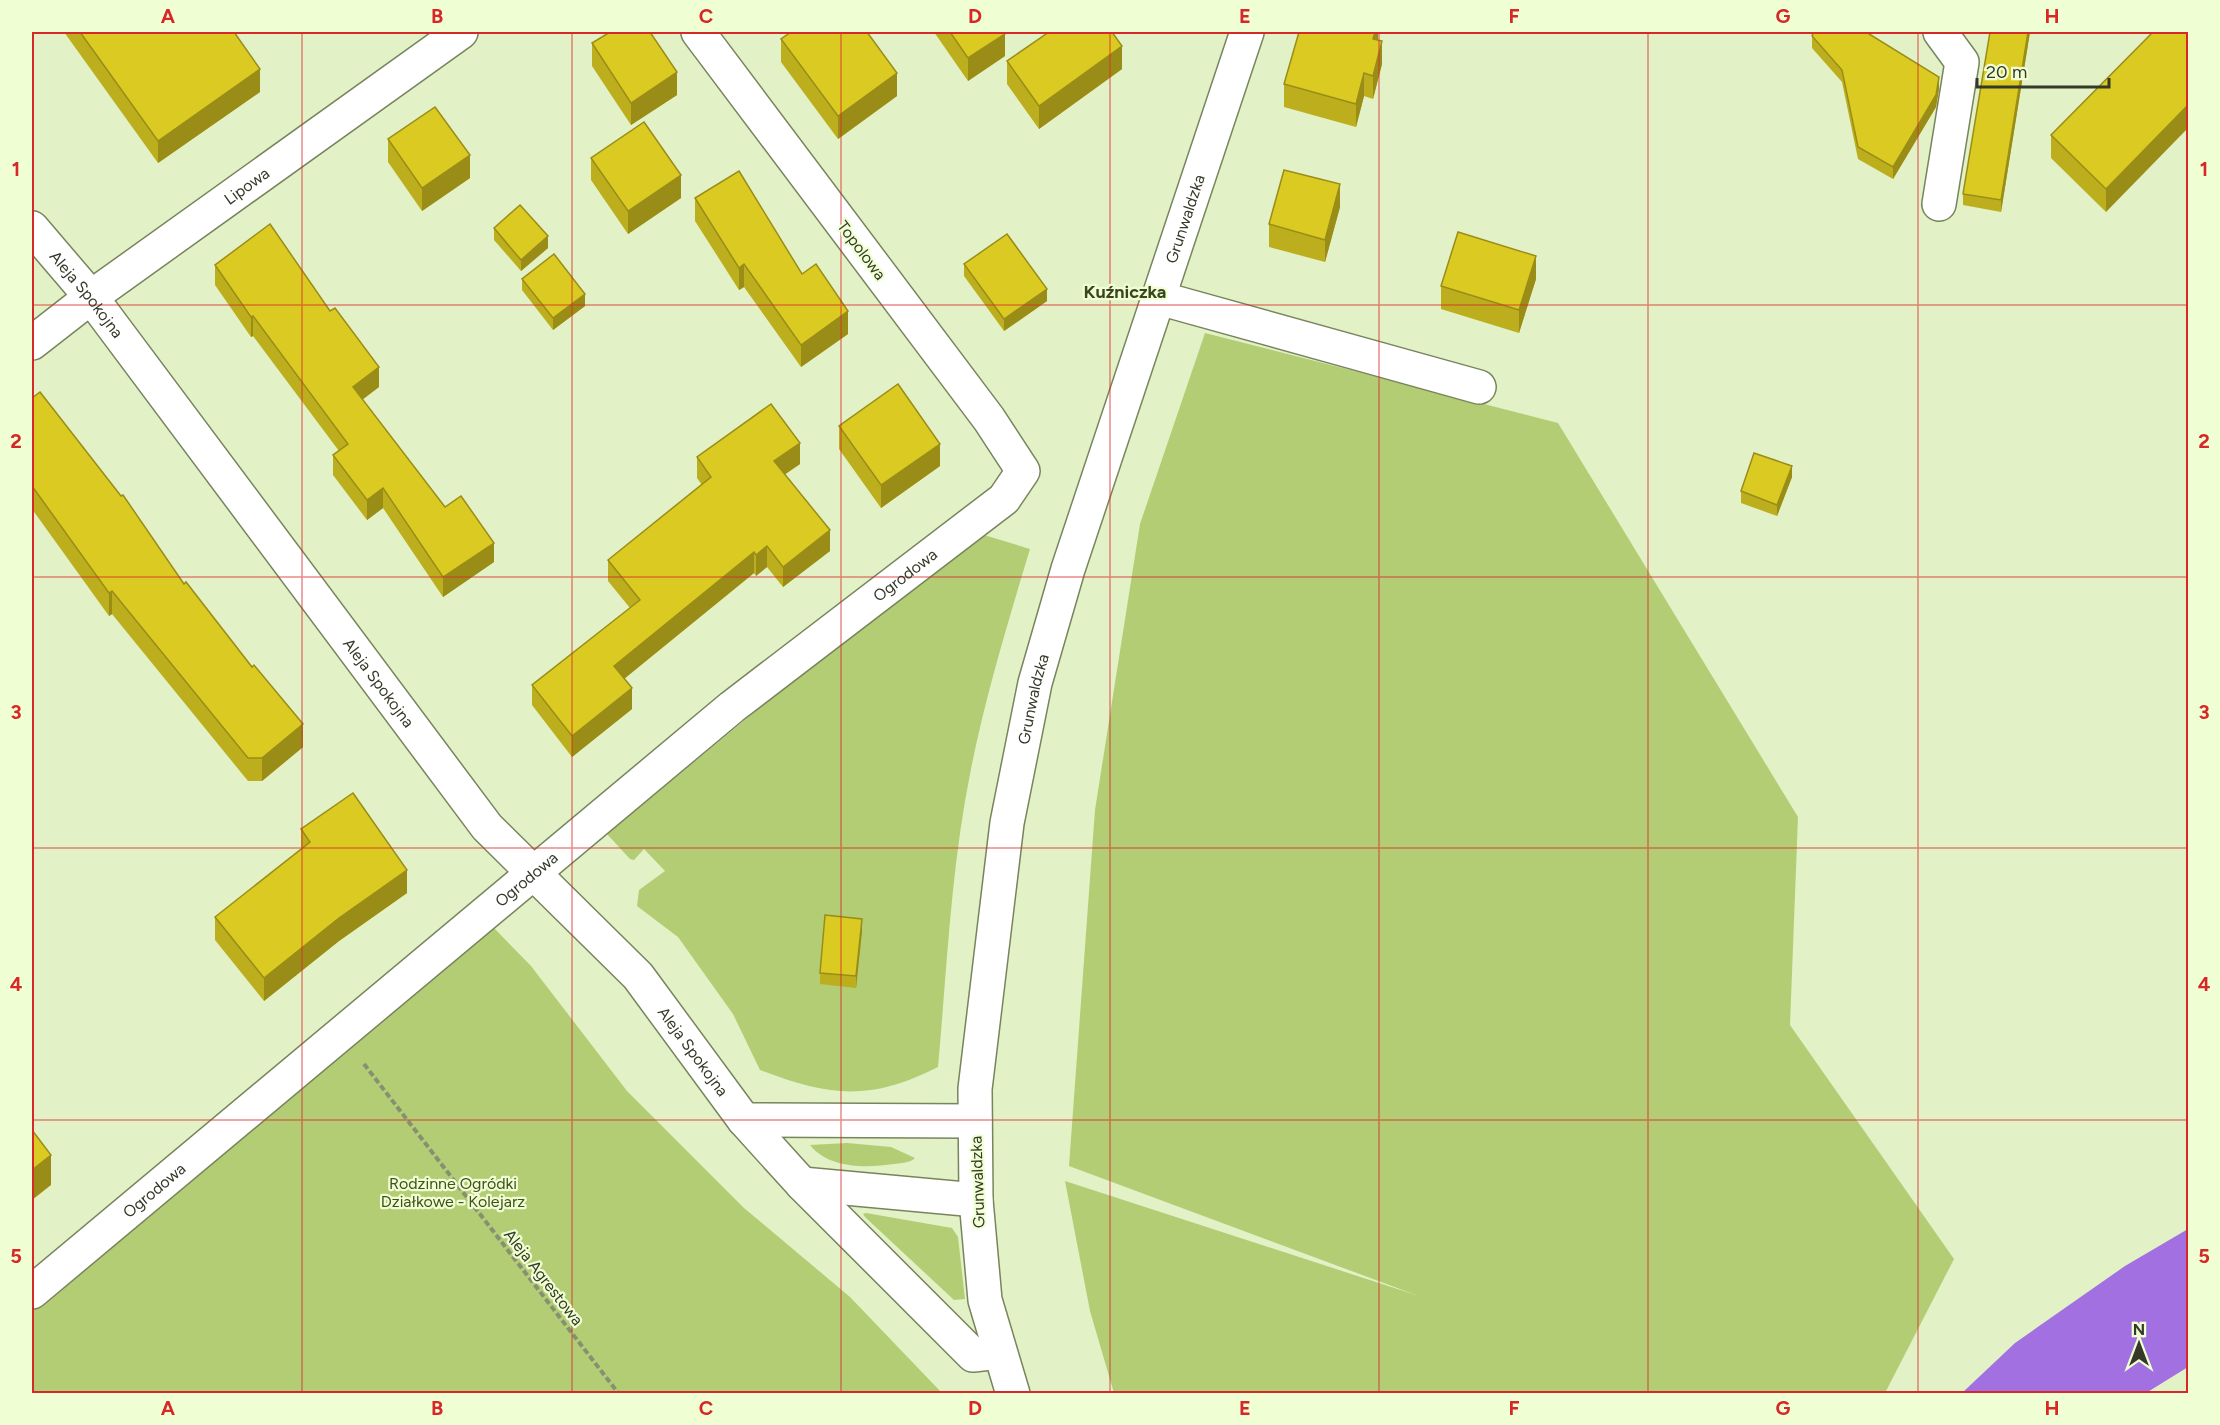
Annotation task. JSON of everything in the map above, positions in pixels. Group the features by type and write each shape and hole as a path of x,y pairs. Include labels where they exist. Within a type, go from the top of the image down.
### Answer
{"street":[{"name":"Lipowa","path":"32,343 90,297 461,32"},
{"name":"Topolowa","path":"698,32 989,419 1023,471"},
{"name":"Grunwaldzka","path":"1013,1394 985,1300 976,1200 975,1121 975,1089 1006,823 1035,684 1068,569 1246,32"},
{"path":"1939,204 1962,62 1940,32"},
{"name":"Aleja Spokojna","path":"32,228 90,297 487,826 638,976 744,1120 802,1184 973,1355 999,1352"},
{"path":"1159,298 1479,387"},
{"name":"Ogrodowa","path":"32,1292 732,707 1004,499 1023,471"},
{"path":"744,1120 975,1121"},
{"path":"802,1184 976,1200"}],"path":[{"name":"Aleja Agrestowa","path":"340,1033 619,1394"}],"green space":[{"path":"1205,333 1558,423 1798,817 1790,1025 1954,1259 1885,1393 1114,1393 1090,1311 1065,1181 1416,1295 1069,1166 1095,810 1140,524"},
{"path":"984,535 1030,549 990,686 964,806 950,918 938,1067 891,1086 849,1091 828,1090 760,1070 733,1014 678,937 637,906 639,890 665,871 644,849 634,860 630,859 607,834 883,606"},
{"name":"Rodzinne Ogródki Działkowe - Kolejarz","path":"464,924 494,928 531,966 627,1091 744,1208 850,1297 941,1392 32,1394 32,1279"},
{"path":"847,1143 891,1147 915,1158 911,1161 883,1165 849,1165 827,1159 810,1145"},
{"path":"863,1214 952,1228 958,1237 965,1299 954,1300 865,1217"}],"shaded area":[{"path":"2188,1229 2188,1367 2146,1393 1962,1393 2015,1343 2125,1266"}],"building":[{"path":"80,32 234,32 260,69 158,141"},
{"path":"610,32 650,32 677,72 631,103 592,43"},
{"path":"791,32 867,32 897,73 838,116 781,39"},
{"path":"950,32 1003,32 1005,34 968,58"},
{"path":"1049,32 1112,32 1122,46 1039,106 1007,61"},
{"path":"1299,32 1375,32 1373,39 1382,41 1373,76 1364,73 1356,104 1284,84"},
{"path":"1814,32 1866,32 1939,77 1936,95 1893,167 1858,147 1842,70 1812,36"},
{"path":"1990,32 2028,32 2001,200 1963,194"},
{"path":"2153,32 2188,32 2188,105 2106,189 2051,135"},
{"path":"435,107 470,155 422,188 388,139"},
{"path":"644,122 681,175 628,211 591,158"},
{"path":"1284,170 1340,184 1325,240 1269,224"},
{"path":"739,171 802,274 816,264 848,311 801,345 744,264 739,268 695,198"},
{"path":"520,205 548,236 521,260 494,228"},
{"path":"270,224 330,311 335,308 379,367 353,387 445,507 461,496 494,543 443,577 383,488 367,500 333,455 348,444 253,316 251,317 215,265"},
{"path":"1458,232 1536,256 1519,310 1441,286"},
{"path":"1007,234 1047,289 1004,319 964,264"},
{"path":"554,254 585,294 553,318 522,279"},
{"path":"898,384 940,444 881,485 839,426"},
{"path":"40,392 121,496 123,495 184,584 186,582 252,667 254,665 303,724 262,758 248,758 112,591 109,593 32,486 32,398"},
{"path":"771,404 800,443 774,461 830,530 783,567 767,546 756,555 754,552 614,666 632,688 572,736 532,685 640,600 608,560 711,477 697,457"},
{"path":"1754,453 1792,466 1777,505 1741,491"},
{"path":"353,793 407,870 339,918 264,978 215,917 310,842 301,829"},
{"path":"825,915 862,919 856,976 820,973"},
{"path":"32,1130 51,1155 32,1170"}],"district":[{"name":"Kuźniczka","path":"1125,292"}]}
